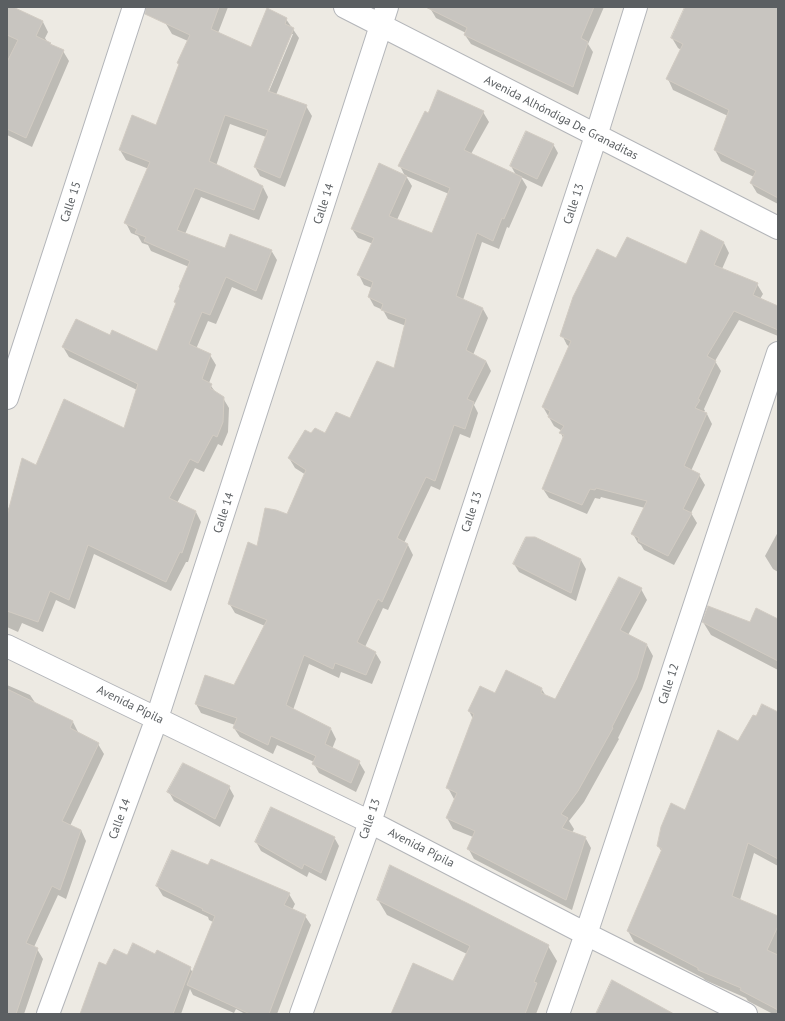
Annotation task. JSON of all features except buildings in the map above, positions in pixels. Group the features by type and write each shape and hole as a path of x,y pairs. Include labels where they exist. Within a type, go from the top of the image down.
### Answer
{"street":[{"name":"Calle 15","path":"7,398 134,7"},
{"name":"Avenida Alhóndiga De Granaditas","path":"345,7 384,16 596,136 778,228"},
{"name":"Calle 13","path":"301,1014 370,822 596,136 636,7"},
{"name":"Calle 14","path":"48,1014 157,718 384,16"},
{"name":"Calle 12","path":"558,1014 586,934 778,353"},
{"name":"Avenida Pípila","path":"7,646 370,822 586,934 746,1014"}]}
